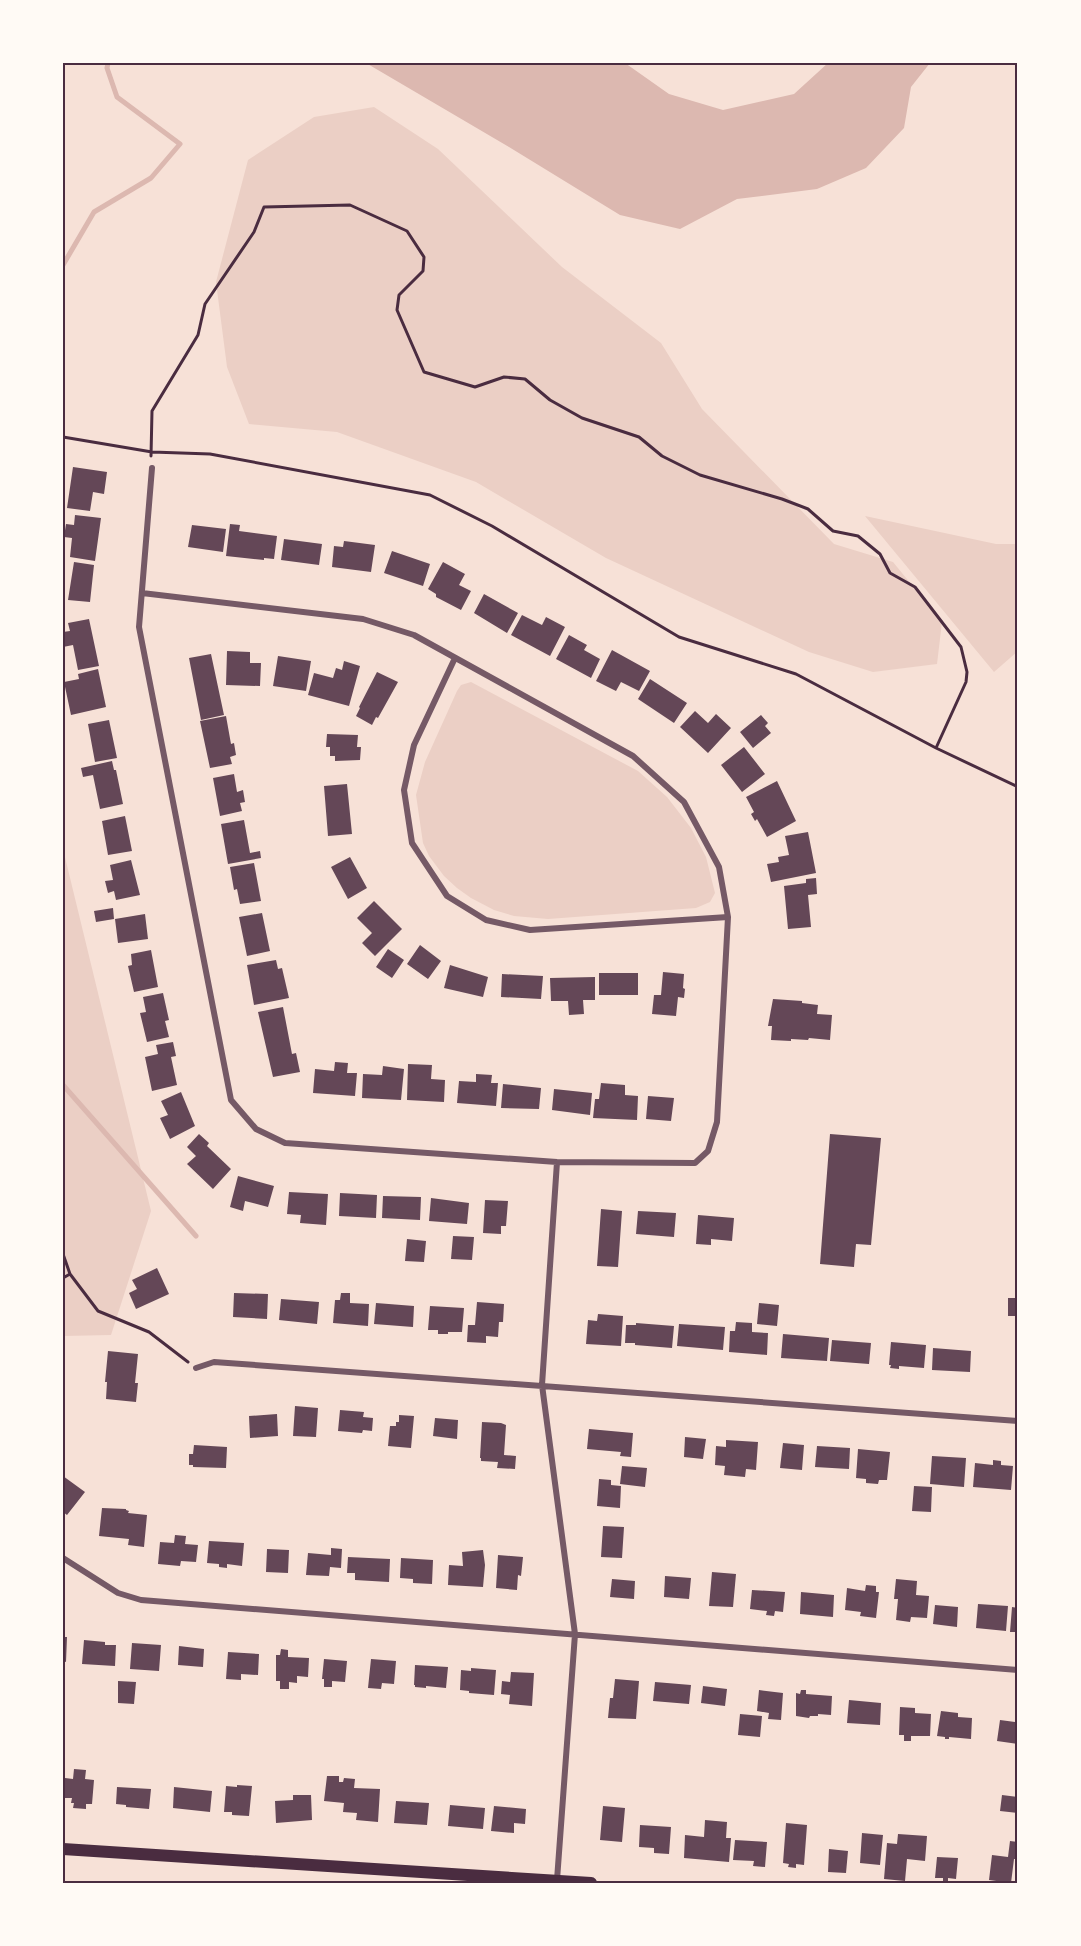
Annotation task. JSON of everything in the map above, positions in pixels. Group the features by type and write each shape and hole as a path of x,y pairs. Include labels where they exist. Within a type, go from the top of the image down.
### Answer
{"main road":[{"path":"63,1849 591,1883"}],"street":[{"path":"142,593 363,619 414,635 633,756 684,802 719,867 728,918 717,1122 708,1151 694,1163 557,1162 285,1143 256,1130 231,1100 139,627 153,468"},
{"path":"455,658 414,745 404,790 412,843 447,896 486,920 530,930 728,918"},
{"path":"557,1162 542,1385 574,1634 557,1880"},
{"path":"196,1368 214,1362 1018,1421"},
{"path":"63,1558 118,1593 141,1600 1018,1671"}],"path":[{"path":"152,452 152,411 198,335 205,304 254,232 264,207 350,205 407,231 424,258 423,271 399,295 398,310 424,372 476,387 504,377 525,378 550,400 582,418 639,437 662,456 700,475 745,487 808,509 833,531 858,536 880,554 890,573 915,587 961,647 967,672 966,682 936,748"},
{"path":"63,437 152,452 210,453 430,495 492,526 679,637 796,674 936,748 1018,787"},
{"path":"63,1254 70,1274 98,1311 149,1332 196,1368"},
{"path":"63,1278 70,1274"}],"shaded area":[{"path":"366,63 625,63 669,94 723,110 794,94 828,63 930,63 911,87 904,128 866,168 817,189 737,199 680,229 620,215"},
{"path":"374,107 438,149 562,267 661,343 702,409 834,544 893,562 942,622 937,664 873,672 809,652 606,558 476,482 337,432 249,424 227,367 216,282 248,160 314,117"},
{"path":"865,516 996,544 1018,544 1018,651 994,672"},
{"path":"471,682 638,771 667,797 691,828 706,857 715,893 710,902 696,908 548,919 514,916 494,910 457,888 444,876 429,856 423,843 416,795 425,762 457,691 461,685"},
{"path":"63,849 151,1211 111,1335 63,1336"}],"building":[{"path":"73,467 107,472 104,494 93,492 90,511 67,508"},
{"path":"75,515 101,518 95,561 70,557 72,538 64,537 66,524 74,525"},
{"path":"230,524 240,525 239,531 277,536 274,559 226,556"},
{"path":"192,525 226,529 223,552 188,547"},
{"path":"284,539 322,544 319,565 281,560"},
{"path":"344,541 375,545 371,572 332,567 334,546 343,547"},
{"path":"392,551 430,564 423,586 384,573"},
{"path":"74,562 94,565 90,602 68,600"},
{"path":"443,562 465,574 459,585 471,591 461,610 436,597 436,594 428,589"},
{"path":"484,594 518,613 507,633 474,613"},
{"path":"522,615 542,625 546,617 565,627 550,656 511,635"},
{"path":"89,619 99,666 78,670 73,645 63,647 63,632 70,631 68,623"},
{"path":"569,635 587,645 584,650 600,659 591,678 556,659"},
{"path":"612,650 650,671 639,691 621,682 616,691 596,681"},
{"path":"227,651 250,652 250,663 261,663 260,686 226,685"},
{"path":"211,654 224,715 201,720 189,658"},
{"path":"278,656 311,661 306,691 273,686"},
{"path":"344,661 360,666 349,706 308,695 314,673 333,678 336,668 342,670"},
{"path":"98,669 106,707 71,715 64,682 79,679 78,674"},
{"path":"377,672 398,682 372,725 356,716"},
{"path":"650,679 687,703 674,723 638,699"},
{"path":"695,711 708,723 716,714 731,728 708,753 680,727"},
{"path":"761,715 768,723 765,726 771,733 753,748 740,732"},
{"path":"226,716 231,744 234,743 236,755 230,757 232,764 210,768 200,721"},
{"path":"109,720 117,758 95,762 88,724"},
{"path":"327,734 358,735 357,747 361,747 360,760 335,761 335,756 330,756 330,747 326,747"},
{"path":"744,747 765,774 742,792 721,765"},
{"path":"112,761 123,804 100,809 93,775 83,777 81,768"},
{"path":"234,774 237,792 243,790 245,802 240,803 242,811 220,816 213,778"},
{"path":"777,781 796,821 767,837 757,819 755,821 751,814 754,812 746,797"},
{"path":"347,784 352,834 328,836 324,786"},
{"path":"125,816 132,851 108,855 102,821"},
{"path":"244,820 250,853 260,851 261,858 228,864 221,824"},
{"path":"808,832 816,873 771,882 767,864 779,862 778,857 789,855 785,836"},
{"path":"350,857 367,888 348,899 331,867"},
{"path":"131,860 140,895 116,900 114,891 108,893 105,881 113,880 110,865"},
{"path":"254,863 261,901 240,904 237,889 234,890 230,867"},
{"path":"816,878 817,894 808,895 811,927 788,929 784,886 806,883 806,879"},
{"path":"374,901 402,929 375,956 362,943 372,933 357,918"},
{"path":"113,908 114,919 96,922 94,911"},
{"path":"262,913 270,951 247,956 239,917"},
{"path":"145,914 148,939 118,943 115,919"},
{"path":"420,945 441,961 428,979 407,964"},
{"path":"388,949 404,960 392,978 376,967"},
{"path":"151,950 158,987 134,992 128,966 132,965 131,954"},
{"path":"276,960 278,969 282,968 289,998 254,1005 247,965"},
{"path":"450,965 488,977 483,997 444,988"},
{"path":"663,972 684,974 684,998 678,997 676,1016 652,1014 654,995 661,995"},
{"path":"599,973 638,973 638,995 599,995"},
{"path":"502,974 543,976 541,999 501,997"},
{"path":"595,977 595,1000 583,1000 584,1014 569,1015 568,1001 551,1001 550,978"},
{"path":"163,993 169,1020 165,1021 169,1037 147,1042 140,1013 146,1012 143,997"},
{"path":"773,999 802,1001 802,1003 818,1005 817,1014 832,1015 830,1040 809,1038 808,1040 791,1039 791,1041 771,1040 772,1026 768,1026"},
{"path":"283,1007 292,1054 296,1053 300,1072 273,1077 258,1012"},
{"path":"173,1042 176,1056 171,1057 177,1085 152,1091 145,1057 158,1054 156,1045"},
{"path":"335,1062 348,1063 347,1073 357,1073 355,1096 313,1093 315,1069 334,1071"},
{"path":"408,1064 432,1065 431,1079 445,1080 444,1102 407,1100"},
{"path":"383,1066 404,1069 401,1100 362,1098 363,1074 382,1075"},
{"path":"476,1074 492,1075 491,1083 498,1083 496,1106 457,1103 459,1081 476,1082"},
{"path":"601,1083 625,1085 625,1095 638,1096 637,1120 593,1118 595,1099 599,1099"},
{"path":"503,1084 541,1088 539,1109 501,1108"},
{"path":"554,1089 592,1093 590,1115 552,1110"},
{"path":"181,1092 195,1126 170,1139 160,1118 168,1115 161,1101"},
{"path":"648,1096 674,1098 671,1121 646,1119"},
{"path":"199,1134 209,1143 207,1146 231,1169 213,1189 187,1164 196,1156 187,1147"},
{"path":"830,1134 881,1138 871,1245 856,1244 854,1267 820,1264"},
{"path":"238,1176 274,1186 268,1207 245,1201 243,1211 230,1207"},
{"path":"289,1192 328,1194 326,1225 300,1223 301,1215 287,1214"},
{"path":"340,1193 377,1195 376,1218 339,1216"},
{"path":"383,1196 421,1197 420,1220 382,1218"},
{"path":"431,1198 469,1203 467,1224 429,1221"},
{"path":"485,1200 508,1201 506,1226 501,1226 501,1234 483,1233"},
{"path":"601,1209 622,1211 618,1267 597,1266"},
{"path":"638,1211 676,1213 674,1237 636,1234"},
{"path":"698,1215 734,1218 732,1241 711,1239 711,1245 696,1244"},
{"path":"453,1236 474,1237 472,1260 451,1259"},
{"path":"407,1239 426,1241 424,1262 405,1261"},
{"path":"157,1268 169,1294 136,1309 129,1293 137,1289 132,1280"},
{"path":"234,1293 268,1294 267,1319 233,1317"},
{"path":"341,1293 350,1293 350,1303 369,1304 368,1326 333,1323 335,1300 340,1300"},
{"path":"1008,1298 1018,1298 1018,1316 1008,1316"},
{"path":"281,1299 319,1302 317,1324 279,1320"},
{"path":"477,1302 504,1304 503,1322 499,1322 498,1337 486,1336 486,1343 467,1342 468,1325 475,1325"},
{"path":"376,1303 414,1306 413,1327 374,1324"},
{"path":"759,1303 779,1305 777,1326 757,1324"},
{"path":"430,1306 464,1308 462,1332 438,1334 438,1330 428,1330"},
{"path":"598,1314 623,1316 621,1346 586,1344 588,1320 597,1321"},
{"path":"736,1322 752,1323 752,1332 768,1333 767,1355 729,1352 730,1331 735,1331"},
{"path":"636,1323 674,1326 672,1348 625,1343 626,1325 636,1325"},
{"path":"679,1324 725,1327 723,1350 677,1346"},
{"path":"783,1334 829,1338 827,1361 781,1358"},
{"path":"832,1340 871,1343 869,1364 830,1361"},
{"path":"891,1342 926,1345 924,1368 899,1366 899,1369 890,1368"},
{"path":"933,1348 971,1351 970,1372 932,1370"},
{"path":"108,1351 138,1354 136,1402 106,1399"},
{"path":"295,1406 318,1408 316,1437 293,1436"},
{"path":"340,1410 364,1412 363,1417 373,1418 372,1431 363,1430 362,1433 338,1431"},
{"path":"277,1414 278,1436 250,1438 249,1416"},
{"path":"399,1415 414,1416 411,1448 388,1446 390,1426 396,1426 396,1422 399,1422"},
{"path":"435,1418 458,1420 457,1439 433,1436"},
{"path":"482,1422 506,1425 504,1455 516,1456 515,1469 497,1468 498,1462 481,1461"},
{"path":"589,1429 633,1433 631,1457 620,1456 621,1452 587,1449"},
{"path":"685,1437 706,1439 703,1459 684,1457"},
{"path":"726,1440 758,1442 756,1470 746,1469 745,1477 724,1475 725,1466 715,1465 716,1446 726,1447"},
{"path":"783,1443 804,1445 802,1470 780,1468"},
{"path":"194,1445 227,1447 226,1468 189,1465 189,1454 193,1454"},
{"path":"817,1446 850,1448 849,1469 815,1467"},
{"path":"858,1449 890,1452 887,1480 879,1480 878,1484 866,1483 866,1479 856,1478"},
{"path":"932,1456 966,1458 964,1487 930,1484"},
{"path":"993,1460 1001,1461 1001,1465 1013,1466 1011,1490 973,1487 975,1463 993,1465"},
{"path":"622,1466 647,1468 645,1487 620,1484"},
{"path":"63,1476 85,1492 67,1515 63,1512"},
{"path":"599,1479 611,1480 611,1485 621,1486 620,1508 597,1506"},
{"path":"914,1486 932,1487 931,1512 912,1511"},
{"path":"102,1508 126,1509 128,1513 147,1515 144,1547 128,1545 129,1539 99,1536"},
{"path":"603,1526 624,1527 622,1558 601,1557"},
{"path":"175,1535 186,1536 185,1544 198,1545 196,1562 181,1561 180,1566 158,1564 160,1542 174,1543"},
{"path":"209,1541 244,1543 242,1566 227,1564 227,1568 219,1567 219,1564 207,1563"},
{"path":"331,1548 342,1549 341,1568 330,1567 329,1576 306,1575 308,1553 331,1555"},
{"path":"267,1549 289,1550 288,1573 266,1572"},
{"path":"483,1550 485,1565 483,1587 448,1585 449,1565 463,1566 462,1552"},
{"path":"498,1555 523,1557 517,1590 496,1588"},
{"path":"348,1557 390,1559 389,1582 355,1580 355,1573 347,1573"},
{"path":"401,1558 433,1560 432,1584 413,1583 413,1579 400,1578"},
{"path":"712,1572 736,1574 733,1607 709,1606"},
{"path":"665,1576 691,1578 689,1599 664,1597"},
{"path":"612,1579 635,1581 634,1599 610,1597"},
{"path":"896,1579 917,1581 916,1595 929,1596 927,1618 911,1617 910,1622 896,1620 898,1599 894,1599"},
{"path":"866,1585 876,1586 876,1592 879,1592 876,1618 860,1616 861,1612 845,1610 847,1588 865,1591"},
{"path":"752,1590 785,1592 783,1612 775,1611 774,1616 766,1615 767,1611 750,1609"},
{"path":"801,1592 834,1595 833,1617 800,1614"},
{"path":"978,1604 1008,1606 1006,1631 976,1628"},
{"path":"935,1605 958,1607 957,1627 933,1624"},
{"path":"1012,1607 1018,1608 1018,1632 1010,1632"},
{"path":"63,1637 67,1637 66,1662 63,1661"},
{"path":"84,1640 116,1645 115,1666 82,1664"},
{"path":"132,1643 161,1645 159,1671 130,1669"},
{"path":"179,1646 204,1649 203,1667 178,1665"},
{"path":"281,1649 288,1650 288,1657 309,1658 308,1677 297,1676 297,1683 289,1682 289,1689 280,1689 280,1681 276,1681 276,1655 280,1655"},
{"path":"228,1652 259,1654 258,1675 241,1674 241,1680 226,1679"},
{"path":"324,1659 347,1661 345,1682 332,1681 332,1687 324,1687 324,1679 322,1679"},
{"path":"371,1659 396,1661 394,1684 382,1683 381,1689 368,1688"},
{"path":"415,1665 448,1667 446,1688 415,1687"},
{"path":"471,1668 496,1670 494,1695 460,1690 461,1670 471,1671"},
{"path":"511,1672 534,1673 532,1706 509,1704 510,1695 501,1694 502,1681 510,1682"},
{"path":"615,1679 639,1681 636,1719 608,1718"},
{"path":"118,1681 136,1682 134,1704 118,1703"},
{"path":"655,1682 691,1685 689,1704 653,1701"},
{"path":"703,1686 727,1689 725,1706 701,1703"},
{"path":"759,1690 783,1693 781,1720 768,1719 769,1713 757,1711"},
{"path":"801,1690 806,1690 806,1694 832,1696 831,1715 818,1714 818,1716 809,1718 796,1716 796,1693 800,1694"},
{"path":"849,1700 881,1703 880,1725 847,1723"},
{"path":"900,1707 915,1708 915,1713 931,1714 930,1736 911,1736 911,1741 904,1741 904,1735 899,1735"},
{"path":"941,1711 958,1713 958,1717 972,1718 971,1739 949,1737 945,1739 945,1737 937,1736"},
{"path":"740,1714 762,1716 760,1737 738,1735"},
{"path":"1016,1716 1018,1717 1018,1744 997,1741 1000,1720 1015,1722"},
{"path":"74,1769 86,1770 85,1779 94,1780 92,1804 86,1804 86,1809 73,1808 72,1798 64,1798 65,1778 73,1779"},
{"path":"327,1776 339,1776 339,1782 343,1782 344,1778 355,1779 354,1788 380,1789 378,1822 356,1820 357,1813 343,1812 344,1803 324,1801"},
{"path":"237,1785 252,1786 249,1816 224,1812 226,1786 237,1787"},
{"path":"117,1787 151,1789 149,1809 116,1804"},
{"path":"174,1787 212,1791 210,1812 173,1808"},
{"path":"293,1795 311,1795 312,1820 276,1823 275,1801 293,1800"},
{"path":"1002,1795 1018,1797 1018,1813 1000,1811"},
{"path":"396,1801 429,1803 427,1825 394,1823"},
{"path":"450,1805 485,1808 483,1829 448,1826"},
{"path":"494,1806 526,1809 525,1824 514,1823 514,1833 491,1831"},
{"path":"603,1806 625,1808 622,1842 600,1840"},
{"path":"705,1820 727,1822 726,1838 731,1838 729,1862 684,1858 685,1835 704,1837"},
{"path":"786,1823 807,1825 804,1865 796,1864 796,1868 788,1867 789,1864 783,1863"},
{"path":"640,1825 671,1827 669,1854 654,1853 654,1848 639,1847"},
{"path":"862,1833 883,1835 880,1865 860,1863"},
{"path":"898,1834 927,1836 925,1861 907,1859 905,1881 884,1879 887,1843 897,1844"},
{"path":"735,1840 767,1842 765,1867 753,1866 754,1861 733,1860"},
{"path":"1010,1841 1018,1842 1018,1859 1014,1859 1011,1883 989,1880 992,1855 1008,1857"},
{"path":"829,1849 848,1851 846,1873 828,1872"},
{"path":"937,1857 958,1858 956,1879 948,1878 948,1882 943,1882 943,1878 935,1878"}],"waterway":[{"path":"63,265 94,212 151,178 180,144 117,97 107,68 108,63"},
{"path":"63,1085 196,1236"}]}
